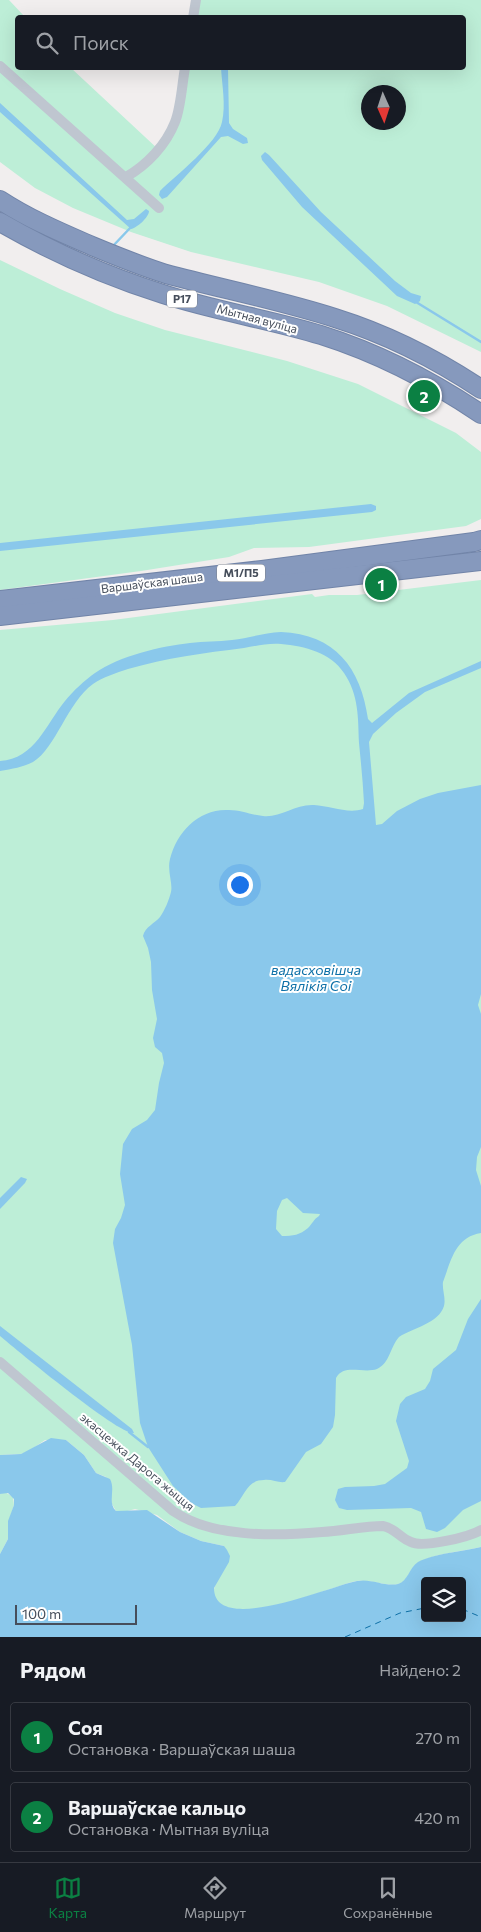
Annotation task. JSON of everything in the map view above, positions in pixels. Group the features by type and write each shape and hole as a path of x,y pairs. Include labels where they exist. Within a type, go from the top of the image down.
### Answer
{"highway":[{"name":"Мытная вуліца","path":"0,200 22,215 58,232 134,263 164,273 336,318 415,352 481,389"},
{"name":"Мытная вуліца","path":"0,222 32,240 120,279 165,295 321,335 371,354 430,382 481,414"},
{"name":"Варшаўская шаша","path":"0,600 262,570 481,540"},
{"name":"Варшаўская шаша","path":"0,616 312,582 481,561"}],"street":[{"path":"194,15 196,0"},
{"path":"0,66 159,208"},
{"path":"126,177 141,169 159,150 175,122 184,70"},
{"name":"экасцежка Дарога жыцця","path":"0,1362 173,1511 191,1522 202,1526 243,1532 292,1534 384,1526 392,1529 407,1541 420,1544 470,1535 481,1530"}],"green space":[{"path":"0,0 9,0 23,15 15,15 15,70 73,70 159,150 175,122 183,70 466,70 466,15 190,15 194,0 481,0 481,352 387,306 319,282 191,252 131,232 73,208 35,188 0,162"},
{"path":"0,260 115,313 165,330 287,361 358,384 456,433 481,452 481,519 466,526 309,547 254,548 229,557 0,590"},
{"path":"481,580 481,1547 424,1560 413,1567 401,1583 391,1585 358,1581 283,1604 243,1610 228,1608 217,1601 214,1593 220,1573 224,1546 201,1541 180,1532 157,1515 135,1509 124,1512 116,1511 112,1504 106,1477 96,1473 84,1455 66,1440 45,1440 21,1454 0,1455 0,630 113,620 312,594 315,597 357,595"},
{"path":"5,1492 13,1497 14,1505 8,1524 8,1539 0,1554 0,1494"}],"water":[{"path":"221,70 228,70 229,123 233,129 247,138 248,143 243,144 228,136 221,137 167,197 162,199 159,195 160,191 205,149 219,130 224,109"},
{"path":"0,103 127,220 134,219 146,209 149,211 145,219 131,229 0,112"},
{"path":"265,152 321,212 395,281 411,293 421,296 420,301 415,304 397,296 302,207 262,160 261,156"},
{"path":"371,504 376,506 376,510 372,512 0,551 0,543"},
{"name":"вадасховішча Вялікія Соі","path":"275,633 300,634 316,639 342,657 352,670 359,684 368,719 372,723 409,693 481,661 481,668 425,692 396,713 373,734 369,742 376,825 382,824 397,811 420,799 438,793 481,785 481,994 478,1005 481,1014 481,1147 477,1157 476,1170 481,1186 481,1233 465,1239 455,1251 443,1282 444,1306 437,1317 399,1337 385,1363 377,1369 349,1370 339,1374 336,1378 333,1427 321,1444 306,1452 285,1482 258,1481 250,1485 235,1506 201,1508 191,1503 173,1486 148,1447 140,1423 132,1345 113,1243 115,1229 125,1205 120,1174 123,1144 132,1129 147,1120 155,1110 164,1063 162,1053 155,1047 153,1038 157,1019 152,990 151,962 143,936 148,928 160,917 169,898 171,888 169,863 173,849 184,831 199,817 218,810 269,816 307,805 351,811 363,809 358,716 353,690 344,673 332,660 317,652 299,647 267,644 185,656 128,669 110,675 93,684 76,702 48,747 33,762 0,771 0,761 12,759 31,747 75,690 105,667 128,657 167,647","holes":["287,1198 303,1213 320,1214 308,1228 299,1234 282,1236 276,1229 277,1211 282,1200"]},
{"path":"21,1177 27,1179 25,1183 0,1209 0,1198"},
{"path":"481,1299 481,1501 463,1510 445,1528 437,1532 426,1529 421,1512 411,1508 347,1510 339,1508 335,1500 338,1489 385,1484 407,1468 409,1461 396,1421 400,1404 406,1397 425,1389 430,1381 433,1369 456,1350 468,1319"},
{"path":"0,1326 132,1429 134,1433 125,1430 90,1408 47,1374 0,1336"},
{"path":"51,1438 66,1440 84,1455 96,1473 110,1479 112,1483 112,1504 116,1511 147,1510 180,1532 201,1541 224,1546 230,1556 229,1562 214,1588 219,1602 233,1608 253,1608 276,1604 362,1580 393,1585 398,1584 404,1580 418,1562 424,1559 481,1547 481,1637 0,1637 0,1554 8,1539 8,1521 14,1505 14,1499 8,1493 0,1494 0,1455 21,1454"}],"waterway":[{"path":"112,247 132,226"},
{"path":"416,302 481,342"},
{"path":"129,1432 148,1447"}],"ferry route":[{"path":"345,1637 400,1613 421,1609"},
{"path":"466,1611 481,1617"}],"place":[{"name":"Варшаўскае кальцо","path":"424,396"},
{"name":"Соя","path":"381,584"}]}
